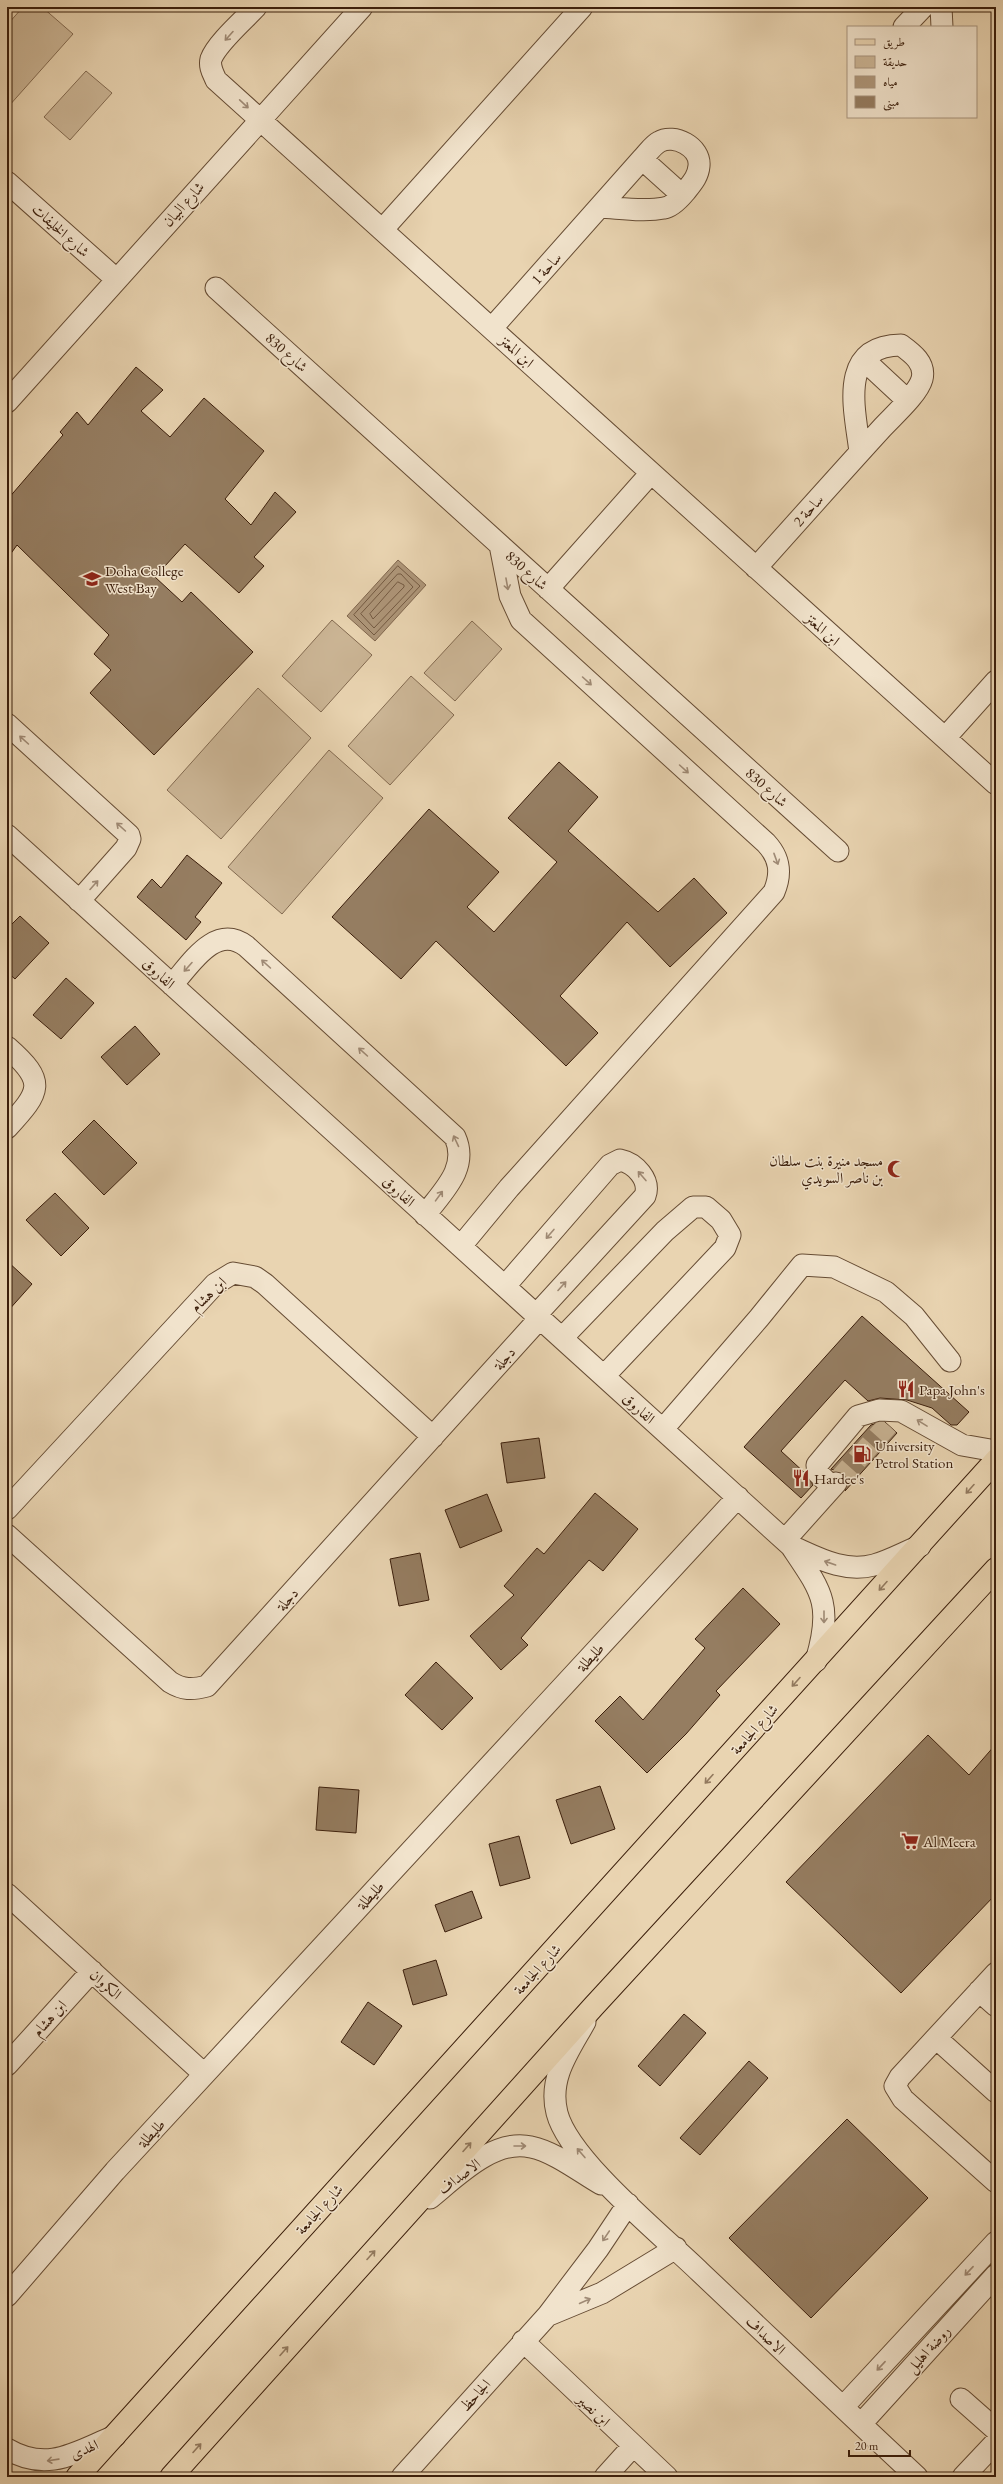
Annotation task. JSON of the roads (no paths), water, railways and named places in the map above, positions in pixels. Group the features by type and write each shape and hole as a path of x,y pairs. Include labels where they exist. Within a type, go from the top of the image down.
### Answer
{"main road":[{"name":"شارع الجامعة","path":"77,2477 920,1546 996,1460"},
{"path":"171,2477 593,2007 996,1569"}],"street":[{"name":"ابن المعتز","path":"256,7 218,49 211,60 211,70 216,80 384,229 651,473 996,784"},
{"name":"شارع البيان","path":"7,402 362,7"},
{"path":"384,229 582,7"},
{"path":"905,26 923,7"},
{"path":"941,7 942,26"},
{"name":"ساحة 1","path":"492,328 642,159 659,142 670,139 691,147 697,155 700,164 697,177 682,195 665,208 600,207"},
{"path":"642,159 682,195"},
{"name":"شارع الخليفات","path":"7,182 116,279"},
{"name":"شارع 830","path":"216,288 838,851"},
{"name":"ساحة 2","path":"756,568 907,400 922,378 920,362 912,353 901,345 893,345 872,352 856,371 853,381 860,452"},
{"path":"864,360 907,400"},
{"path":"548,589 651,473"},
{"path":"461,1246 509,1188 774,892 779,871 773,851 766,843 521,620 511,601 500,545"},
{"path":"945,738 996,681"},
{"path":"7,724 129,835 130,840 126,848 79,901"},
{"name":"الفاروق","path":"7,835 788,1543 817,1585 824,1606 823,1635 816,1661"},
{"path":"172,985 205,949 220,939 238,940 258,956 455,1137 460,1153 457,1170 426,1214"},
{"path":"7,1047 28,1067 35,1080 32,1098 7,1128"},
{"name":"دجلة","path":"7,1535 170,1682 182,1689 194,1690 206,1686 217,1676 433,1437 645,1196 648,1186 646,1181 629,1164 620,1160 610,1165 505,1286"},
{"path":"562,1338 665,1231 693,1207 706,1207 716,1216 730,1235 725,1248 604,1376"},
{"path":"663,1429 759,1318 802,1265 834,1267 886,1292 914,1316 950,1361"},
{"name":"ابن هشام","path":"7,1509 215,1284 234,1273 255,1277 265,1284 433,1437"},
{"path":"788,1543 834,1485 818,1473 817,1465 858,1416 874,1410 962,1445 996,1452"},
{"name":"طليطلة","path":"7,2296 116,2171 204,2074 738,1497"},
{"name":"الفاروق","path":"788,1543 826,1562 841,1567 858,1568 874,1565 920,1546"},
{"name":"الكروان","path":"7,1894 204,2074"},
{"name":"ابن هشام","path":"7,2065 92,1971"},
{"path":"996,1973 896,2082 895,2089 996,2182"},
{"path":"979,1991 996,2006"},
{"name":"الاصداف","path":"593,2007 557,2074 554,2098 557,2115 568,2138 622,2198 917,2477"},
{"path":"936,2038 996,2092"},
{"name":"الاصداف","path":"396,2227 476,2161 513,2146 530,2146 544,2152 622,2198"},
{"name":"الجاحظ","path":"402,2477 548,2315 598,2249 622,2198"},
{"path":"843,2407 996,2242"},
{"name":"الجاحظ","path":"548,2315 602,2293 676,2248"},
{"name":"روضة اهليل","path":"861,2424 996,2275"},
{"path":"942,2301 957,2317"},
{"name":"ابن نصير","path":"523,2341 667,2477"},
{"path":"961,2399 996,2430"},
{"name":"الهدى","path":"7,2449 31,2460 52,2460 115,2436"},
{"path":"963,2477 996,2442"},
{"path":"605,2477 633,2446"},
{"path":"984,2477 996,2463"}],"water":[{"path":"398,560 426,585 375,641 347,616"}],"tunnel":[{"path":"836,1483 888,1425"}],"place":[{"name":"Doha College West Bay","path":"92,579"},
{"name":"مسجد منيرة بنت سلطان بن ناصر السويدي","path":"896,1169"},
{"name":"Papa John's","path":"906,1389"},
{"name":"University Petrol Station","path":"862,1454"},
{"name":"Hardee's","path":"801,1478"},
{"name":"Al Meera","path":"910,1841"}]}
